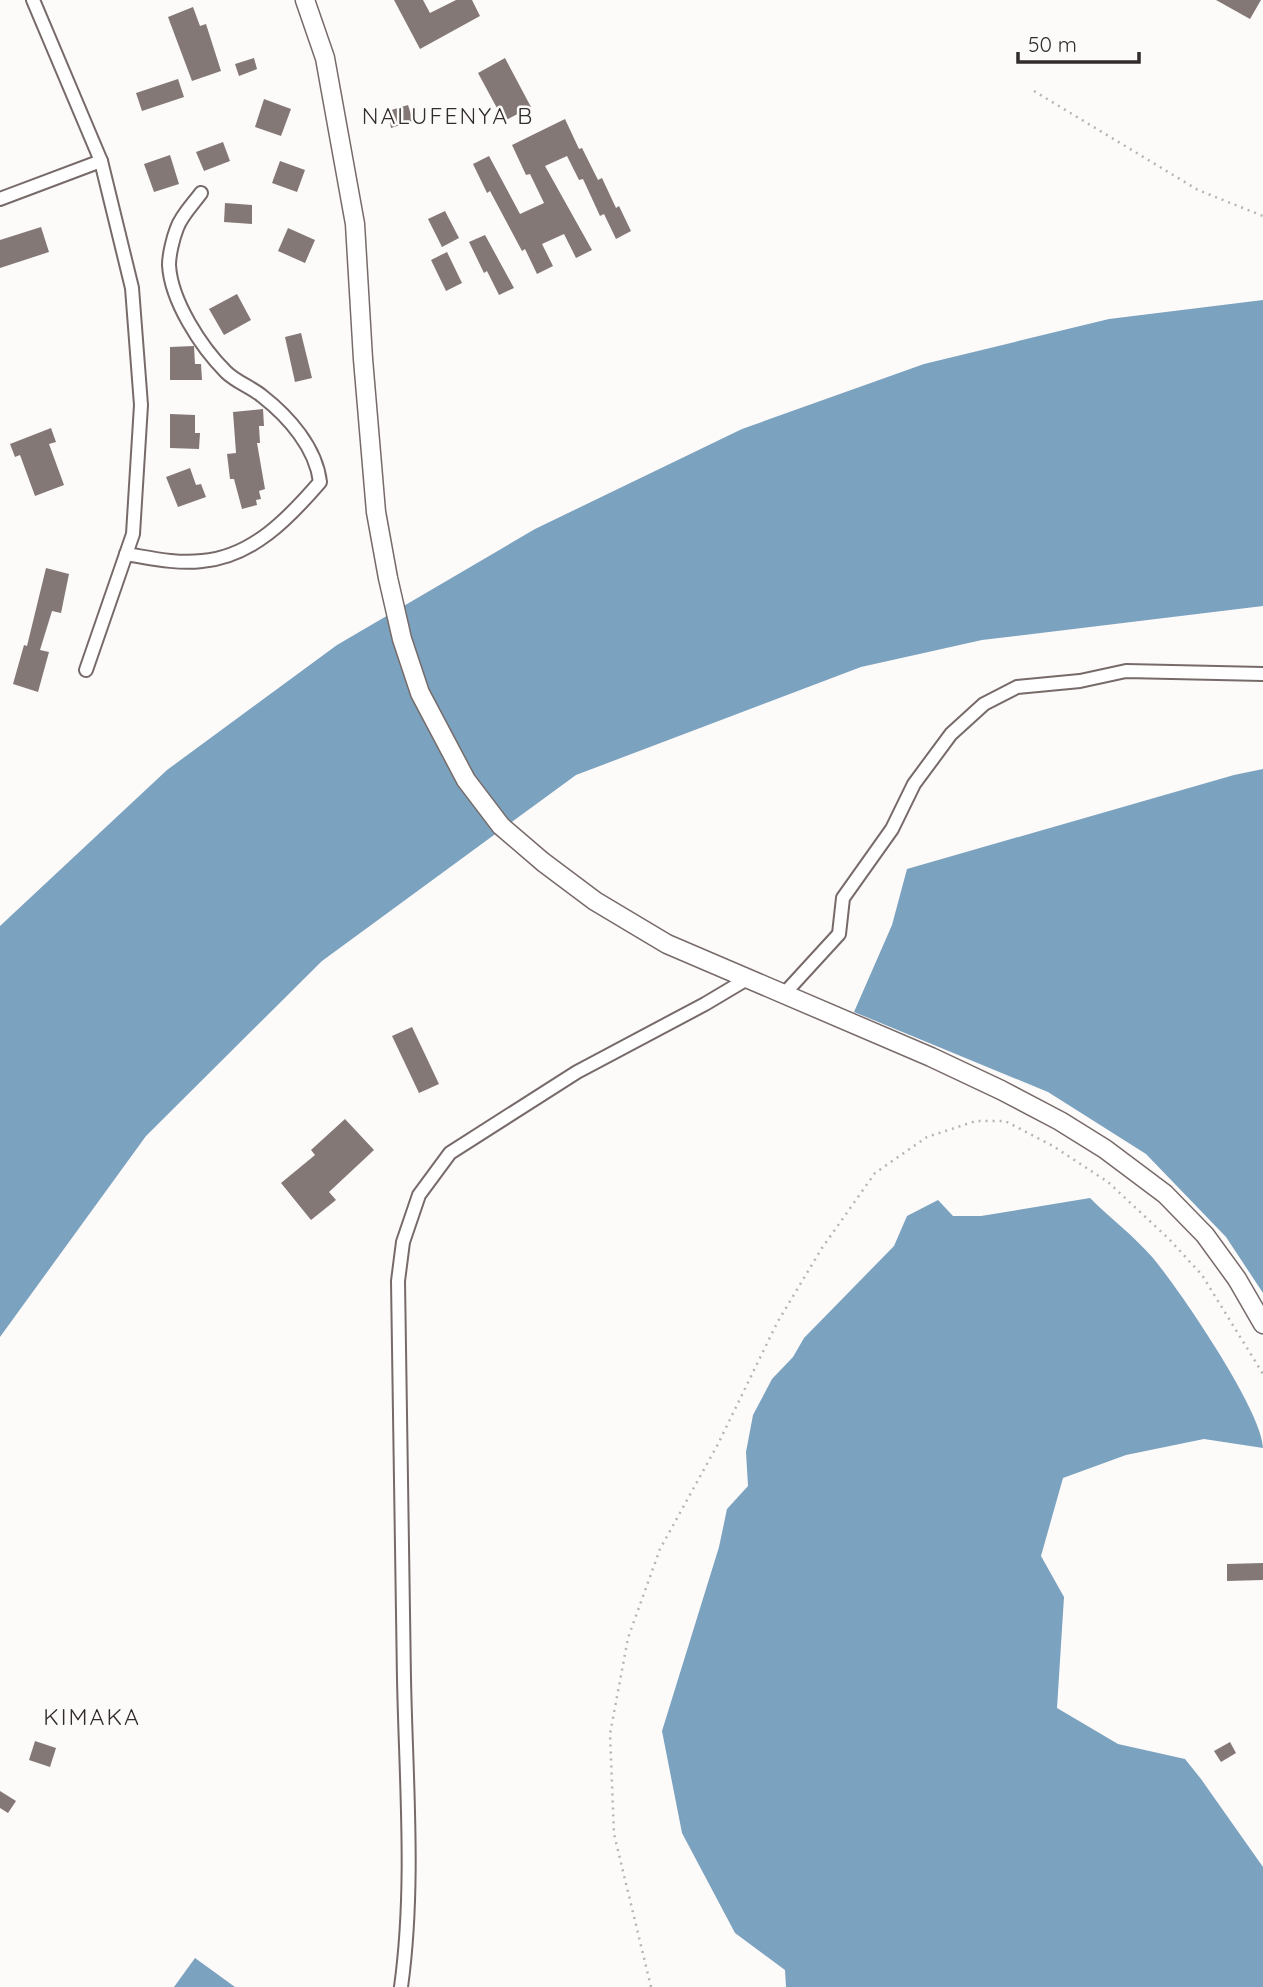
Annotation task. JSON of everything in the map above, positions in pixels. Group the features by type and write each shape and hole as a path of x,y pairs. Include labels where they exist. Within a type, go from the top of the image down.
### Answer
{"main road":[{"path":"305,0 325,58 355,224 376,512 402,639 420,693 466,780 501,826 542,862 595,901 667,944 824,1009 1001,1090 1060,1121 1105,1149 1165,1194 1205,1235 1237,1279 1263,1324"}],"street":[{"path":"33,0 102,161 132,288 141,405 133,534 86,670"},
{"path":"0,199 102,161"},
{"path":"126,554 166,561 202,561 237,553 267,535 320,482 318,468 308,446 291,424 262,396 227,374 200,340 179,304 169,264 177,226 201,193"},
{"path":"784,994 839,934 842,898 892,829 914,784 951,734 984,704 1017,687 1080,681 1126,671 1263,674"},
{"path":"401,1987 407,1902 408,1818 398,1281 402,1242 419,1195 450,1153 577,1072 747,979"}],"path":[{"path":"1034,91 1198,190 1263,216"},
{"path":"650,1987 614,1834 610,1734 628,1638 660,1549 718,1444 777,1323 822,1248 875,1173 927,1137 976,1121 1005,1121 1053,1146 1108,1182 1169,1238 1202,1275 1263,1374"}],"water":[{"path":"1263,300 1263,606 982,640 861,667 576,775 322,961 146,1136 0,1337 0,926 167,770 337,645 535,529 742,429 924,364 1109,319"},
{"path":"1263,769 1263,1293 1226,1237 1146,1154 1048,1092 854,1012 892,925 907,869"},
{"path":"1090,1198 1146,1250 1181,1296 1235,1380 1259,1431 1263,1448 1204,1439 1126,1455 1063,1478 1041,1556 1064,1597 1057,1708 1118,1744 1185,1759 1201,1779 1263,1867 1263,1987 786,1987 785,1970 735,1933 682,1833 662,1731 719,1547 727,1509 748,1486 746,1452 753,1415 772,1379 793,1357 804,1338 894,1246 907,1216 938,1200 953,1216 981,1216"},
{"path":"195,1958 235,1987 174,1987"}],"building":[{"path":"394,0 423,0 430,13 456,0 472,0 480,16 420,49"},
{"path":"1216,0 1261,0 1250,19"},
{"path":"193,7 200,26 206,24 221,71 192,81 168,17"},
{"path":"254,58 257,69 239,76 235,64"},
{"path":"505,58 531,107 504,121 478,73"},
{"path":"178,79 184,97 142,111 136,93"},
{"path":"264,99 291,109 281,136 255,127"},
{"path":"408,105 413,121 391,128 388,111"},
{"path":"565,119 579,149 582,148 598,180 602,178 616,208 619,206 631,231 616,239 604,214 600,216 583,179 579,180 567,156 545,166 592,250 576,258 564,234 542,244 553,266 537,274 490,191 487,193 473,164 489,156 520,214 544,203 530,174 526,175 512,145"},
{"path":"223,142 230,161 204,171 196,152"},
{"path":"170,155 179,184 154,192 144,164"},
{"path":"280,161 305,170 297,192 272,183"},
{"path":"225,203 252,205 252,224 224,222"},
{"path":"445,211 459,238 442,247 428,219"},
{"path":"41,227 49,252 0,268 0,240"},
{"path":"288,228 315,240 305,263 278,251"},
{"path":"485,235 514,288 499,295 487,271 484,273 469,242"},
{"path":"447,252 462,283 446,291 431,260"},
{"path":"237,294 251,320 224,335 209,309"},
{"path":"301,333 312,378 295,382 285,337"},
{"path":"194,346 195,364 201,364 202,380 170,380 170,347"},
{"path":"263,409 264,426 259,426 260,443 257,443 265,489 259,491 261,499 256,500 257,505 242,509 234,479 230,479 227,454 236,453 233,412"},
{"path":"170,414 195,415 195,433 200,433 199,449 170,448"},
{"path":"51,428 56,442 49,444 64,485 35,496 20,455 15,457 10,444"},
{"path":"190,468 196,485 201,484 206,497 178,507 166,477"},
{"path":"46,568 69,574 61,613 52,611 40,650 49,652 38,692 13,684 24,645 27,646"},
{"path":"412,1027 439,1084 419,1093 392,1036"},
{"path":"345,1119 374,1150 329,1192 336,1200 311,1220 281,1183 315,1155 311,1150"},
{"path":"1263,1563 1263,1580 1227,1581 1227,1564"},
{"path":"35,1741 56,1748 50,1767 29,1760"},
{"path":"1230,1742 1236,1753 1221,1762 1214,1751"},
{"path":"0,1791 16,1801 8,1813 0,1808"}],"district":[{"name":"NALUFENYA B","path":"448,116"},
{"name":"KIMAKA","path":"92,1717"}]}
